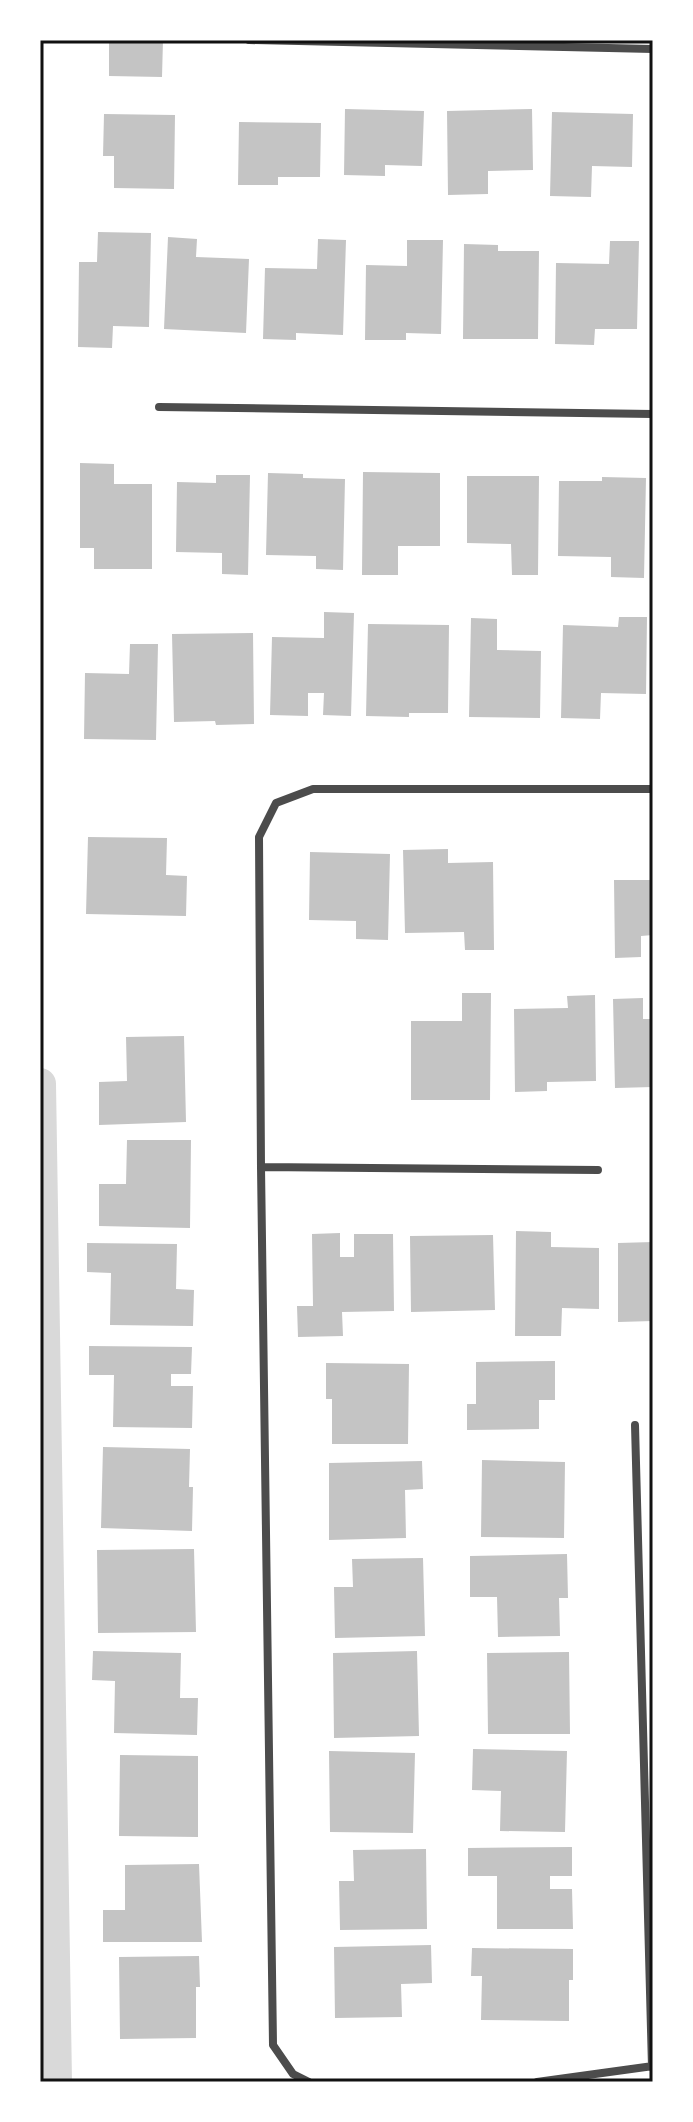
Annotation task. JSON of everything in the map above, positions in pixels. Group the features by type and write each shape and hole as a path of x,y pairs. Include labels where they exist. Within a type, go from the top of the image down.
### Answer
{"street":[{"path":"249,40 653,49"},
{"path":"159,407 653,414"},
{"path":"309,2082 293,2074 273,2045 259,837 276,803 313,789 653,789"},
{"path":"261,1167 598,1170"},
{"path":"537,2082 652,2066 635,1425"}],"building":[{"path":"109,40 163,40 162,77 109,76"},
{"path":"345,109 424,111 422,166 385,165 385,176 344,175"},
{"path":"532,109 533,170 488,171 488,194 448,195 447,111"},
{"path":"552,112 633,114 632,167 592,166 591,197 550,196"},
{"path":"104,114 175,115 174,189 114,188 114,156 103,156"},
{"path":"239,122 321,123 320,177 278,177 278,185 238,185"},
{"path":"98,232 151,233 149,327 113,326 112,348 78,347 79,262 97,262"},
{"path":"168,237 197,239 196,257 249,259 246,333 164,329"},
{"path":"318,239 346,240 343,335 296,333 296,340 263,339 265,268 317,269"},
{"path":"407,240 443,240 441,334 406,333 406,340 365,340 366,265 407,266"},
{"path":"610,241 639,241 637,329 595,329 594,345 555,344 556,263 609,264"},
{"path":"464,244 498,245 498,251 539,251 538,339 463,339"},
{"path":"80,463 114,464 114,484 152,484 152,569 94,569 94,548 80,548"},
{"path":"363,472 440,473 440,546 398,546 398,575 362,575"},
{"path":"268,473 345,479 343,570 316,569 316,556 266,555"},
{"path":"216,475 250,475 248,575 222,574 222,553 176,552 177,482 216,483"},
{"path":"467,476 539,476 538,575 512,575 511,544 467,543"},
{"path":"602,477 646,478 644,578 611,577 611,557 558,556 559,481 602,481"},
{"path":"324,612 354,613 351,716 323,715 324,693 308,693 308,716 270,715 272,637 324,638"},
{"path":"619,617 647,617 646,694 601,693 600,719 561,718 563,625 618,627"},
{"path":"471,618 497,619 497,650 541,651 540,718 469,717"},
{"path":"368,624 449,625 448,713 409,713 409,717 366,716"},
{"path":"253,633 254,724 174,722 172,634"},
{"path":"130,644 158,644 156,740 84,739 85,673 129,674"},
{"path":"88,837 167,838 166,875 187,876 186,916 86,914"},
{"path":"448,849 448,863 493,862 494,950 465,950 464,932 405,933 403,850"},
{"path":"310,852 390,854 388,940 356,939 356,921 309,920"},
{"path":"614,880 653,880 653,935 641,936 641,957 615,958"},
{"path":"462,993 491,993 490,1100 411,1100 411,1021 462,1021"},
{"path":"595,995 596,1081 547,1082 547,1091 515,1092 514,1009 568,1008 567,996"},
{"path":"643,998 643,1019 653,1019 653,1087 615,1088 613,999"},
{"path":"184,1036 186,1122 99,1125 99,1082 127,1081 126,1037"},
{"path":"127,1140 191,1140 190,1228 99,1226 99,1184 126,1184"},
{"path":"516,1231 551,1232 551,1247 599,1248 599,1309 562,1308 561,1336 515,1336"},
{"path":"340,1233 340,1257 354,1257 354,1234 393,1234 394,1311 342,1312 343,1336 298,1337 297,1306 313,1306 312,1234"},
{"path":"493,1235 495,1310 411,1312 410,1236"},
{"path":"653,1242 653,1321 618,1322 618,1243"},
{"path":"87,1243 177,1244 176,1289 194,1290 193,1326 110,1325 111,1273 87,1272"},
{"path":"89,1346 192,1347 191,1374 171,1374 171,1386 193,1386 192,1428 113,1427 114,1375 89,1375"},
{"path":"555,1361 555,1400 539,1400 539,1429 467,1430 467,1404 476,1404 476,1362"},
{"path":"326,1363 409,1364 408,1444 332,1444 332,1399 326,1399"},
{"path":"103,1447 190,1449 192,1531 101,1528"},
{"path":"482,1460 565,1462 564,1538 481,1537"},
{"path":"422,1461 423,1489 405,1490 406,1538 329,1540 329,1463"},
{"path":"194,1549 196,1632 98,1633 97,1550"},
{"path":"567,1554 568,1598 559,1598 560,1636 498,1637 497,1597 470,1597 470,1556"},
{"path":"423,1558 425,1636 335,1638 334,1587 353,1587 352,1559"},
{"path":"93,1651 181,1653 180,1698 198,1698 197,1735 114,1733 115,1681 92,1680"},
{"path":"417,1651 419,1736 334,1738 333,1653"},
{"path":"569,1652 570,1734 488,1734 487,1653"},
{"path":"473,1749 567,1751 565,1832 500,1831 501,1791 472,1790"},
{"path":"329,1751 415,1753 413,1833 330,1832"},
{"path":"120,1755 198,1756 198,1837 119,1836"},
{"path":"572,1847 572,1876 550,1876 550,1889 572,1889 573,1929 497,1929 497,1876 468,1876 468,1848"},
{"path":"426,1849 427,1929 340,1930 339,1881 354,1881 353,1850"},
{"path":"199,1864 202,1942 103,1942 103,1910 125,1910 125,1865"},
{"path":"431,1945 432,1983 401,1984 402,2017 335,2018 334,1947"},
{"path":"472,1948 573,1949 569,2021 481,2020 482,1976 471,1976"},
{"path":"199,1956 196,2038 120,2039 119,1957"}],"waterway":[{"path":"40,1084 56,2082"}]}
